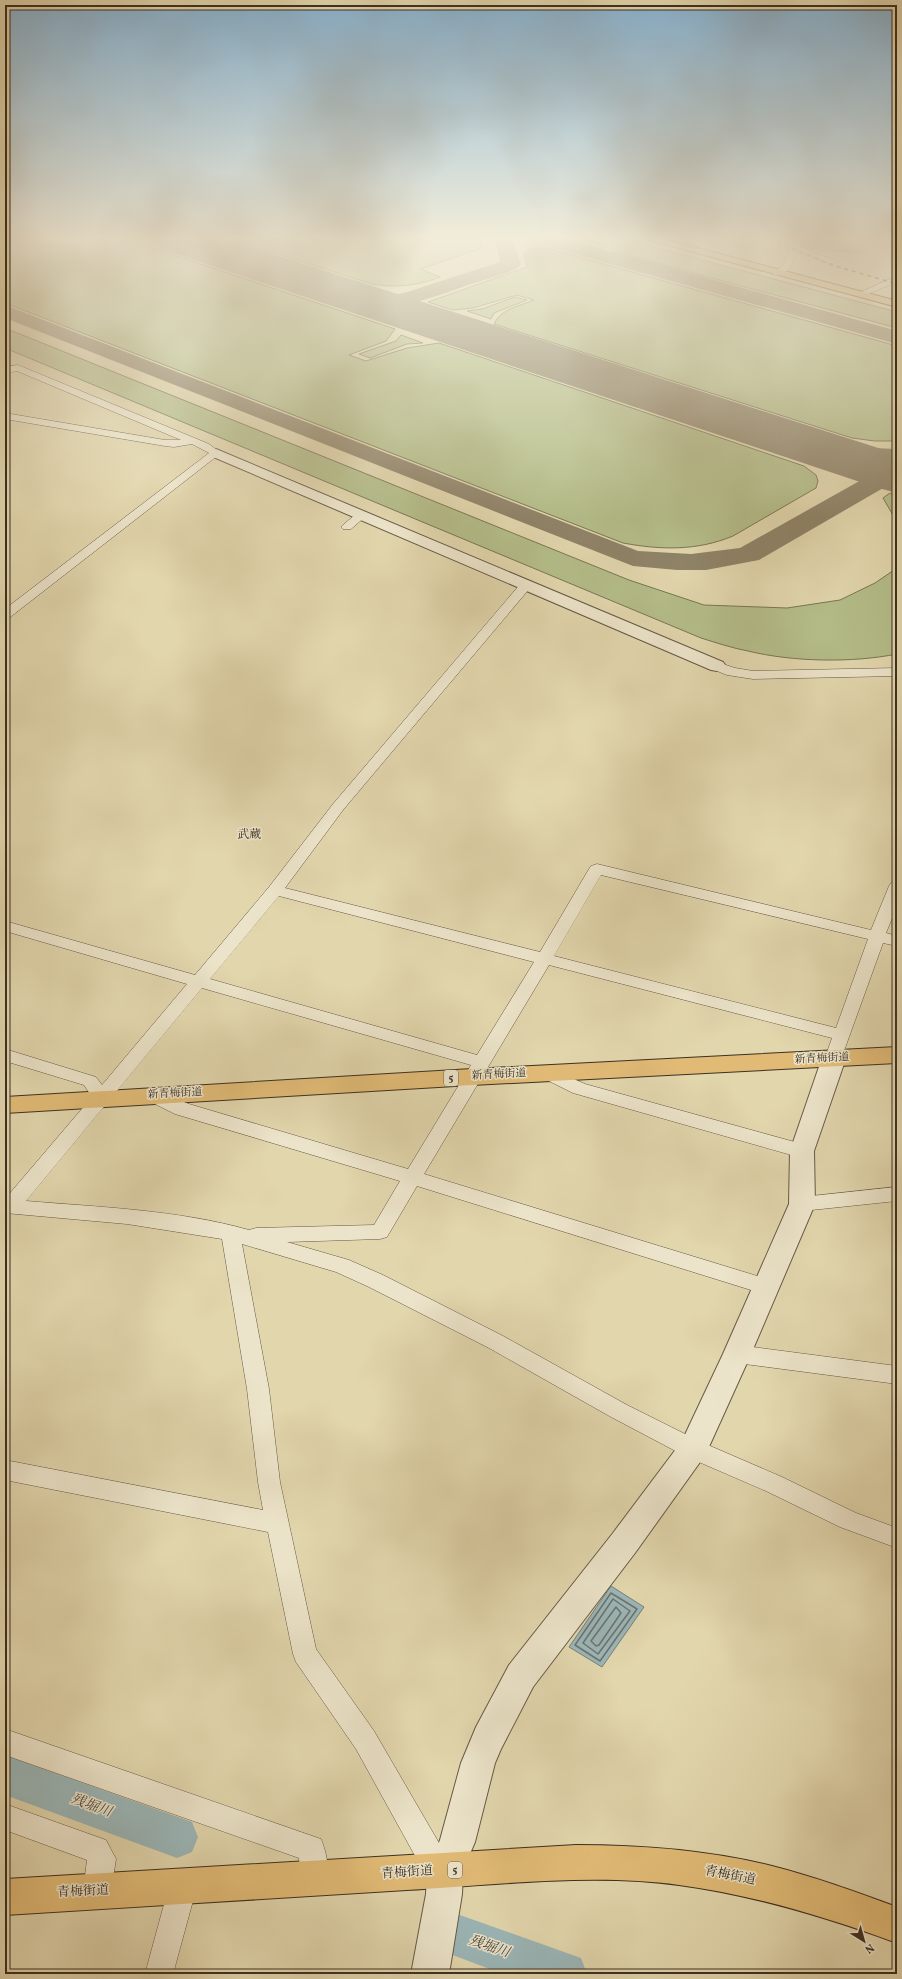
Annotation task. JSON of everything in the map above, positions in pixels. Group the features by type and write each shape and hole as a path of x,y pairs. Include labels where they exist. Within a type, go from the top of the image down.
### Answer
{"main road":[{"name":"新青梅街道","path":"5,1105 477,1070 547,1073 897,1055"},
{"name":"青梅街道","path":"5,1897 445,1870 604,1862 679,1867 772,1884 839,1904 897,1925"}],"street":[{"path":"5,370 18,368 158,426 216,454 732,672 753,675 897,672"},
{"path":"5,416 165,443 174,444 190,441"},
{"path":"5,615 216,454"},
{"path":"347,527 361,515"},
{"path":"8,1206 102,1098 198,980 275,890 338,807 526,585"},
{"path":"236,1235 380,1232 477,1070 546,959 597,869 897,941"},
{"path":"434,1973 444,1894 445,1870 457,1842 478,1763 488,1739 513,1688 521,1676 624,1543 693,1449 767,1287 802,1204 802,1151 877,936 897,886"},
{"path":"275,890 842,1035"},
{"path":"5,926 198,980 477,1070"},
{"path":"5,1055 90,1081 102,1098"},
{"path":"547,1073 579,1089 802,1151"},
{"path":"151,1095 182,1109 412,1177 767,1287"},
{"path":"802,1204 897,1194"},
{"path":"8,1206 128,1217 193,1226 236,1235 322,1259 376,1281 496,1342 619,1411 693,1449 774,1484 848,1520 897,1538"},
{"path":"236,1235 240,1293 258,1389 269,1482 276,1523 305,1654 365,1740 428,1853 445,1870"},
{"path":"737,1354 878,1374 897,1374"},
{"path":"5,1470 276,1523"},
{"path":"5,1742 311,1850 315,1878"},
{"path":"5,1817 96,1850 102,1859 97,1891"},
{"path":"159,1974 183,1886"}],"green space":[{"path":"5,331 13,331 629,580 704,605 787,608 840,600 875,583 897,568 897,654 861,659 803,659 765,655 701,638 5,348"},
{"path":"78,331 393,331 386,341 349,355 366,361 407,348 439,343 804,466 816,475 818,481 816,488 733,536 719,541 692,547 679,548 651,547 623,543"},
{"path":"517,331 845,331 897,346 897,441 875,441 852,438"},
{"path":"401,335 423,343 407,344 370,358 359,354 396,341"},
{"path":"890,493 897,496 897,522 883,498"}],"water":[{"path":"611,1586 644,1607 602,1667 569,1647"}],"waterway":[{"name":"残堀川","path":"5,1775 177,1837"},
{"name":"残堀川","path":"457,1936 565,1974"}],"taxiway":[{"path":"57,331 633,558 677,562 706,562 749,554 897,470"},
{"path":"873,331 897,338"},
{"path":"813,446 846,454 897,456"}],"runway":[{"path":"460,331 897,474"}],"district":[{"name":"武蔵","path":"249,835"}]}
